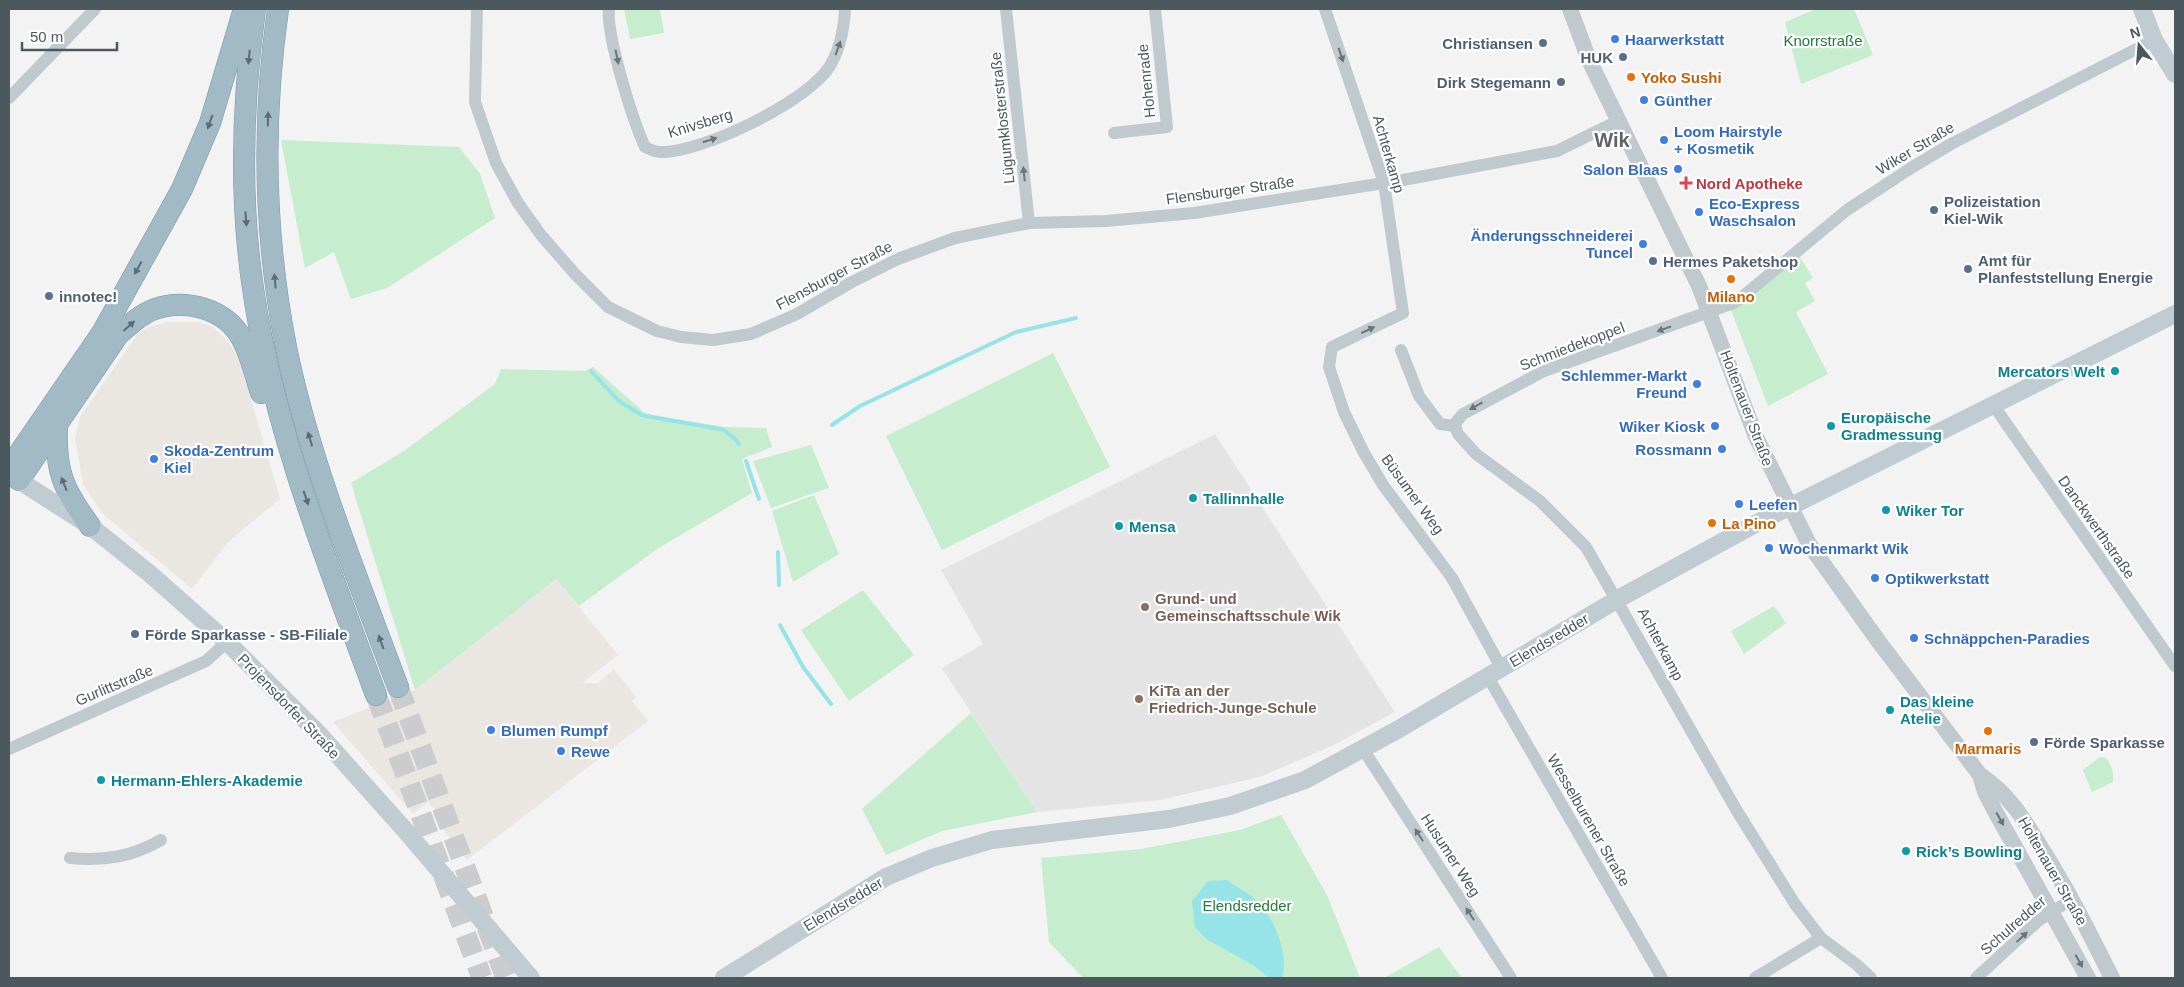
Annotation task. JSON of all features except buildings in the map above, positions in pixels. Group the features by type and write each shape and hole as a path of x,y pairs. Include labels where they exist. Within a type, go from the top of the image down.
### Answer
{"highway":[{"path":"12,474 32,434 102,333 182,190 210,123 244,9"},
{"path":"255,9 245,94 243,147 246,214 254,294 290,452 376,695"},
{"path":"278,9 269,86 267,140 268,205 276,290 287,348 325,486 398,687"},
{"path":"12,474 57,426 118,335 146,313 156,308 179,304 204,308 217,313 242,338 266,408 290,452"},
{"path":"57,426 56,458 62,479 71,501 90,526"},
{"path":"9,448 32,434"}],"main road":[{"path":"2142,9 2154,40 2175,74"},
{"name":"Elendsredder","path":"724,978 886,877 932,858 992,840 1159,820 1230,806 1305,780 1495,673 1618,599 1790,507 2175,314"},
{"name":"Projensdorfer Straße","path":"12,474 90,526 149,573 226,642 318,733 531,978"}],"street":[{"path":"9,98 96,9"},
{"name":"Flensburger Straße","path":"477,9 475,102 488,143 518,203 541,235 575,274 608,307 657,331 681,337 713,340 751,334 797,314 898,258 955,238 1030,223 1106,220 1194,213 1384,183 1557,151 1618,121"},
{"name":"Knivsberg","path":"610,9 611,29 636,127 645,147 660,152 691,146 730,133 767,115 808,88 830,66 840,43 845,9"},
{"name":"Lügumklosterstraße","path":"1006,9 1030,223"},
{"name":"Hohenrade","path":"1114,133 1167,127 1155,9"},
{"name":"Achterkamp","path":"1325,9 1384,183 1403,314"},
{"name":"Holtenauer Straße","path":"1570,9 1589,60 1710,312 1756,437 1809,544 1836,583 1980,775 1989,799 2088,978"},
{"name":"Wiker Straße","path":"1710,312 1736,302 1842,214 1911,168 1951,144 2154,40"},
{"name":"Schmiedekoppel","path":"1455,426 1457,420 1463,414 1544,371 1710,312"},
{"name":"Büsumer Weg","path":"1403,314 1332,347 1329,368 1344,412 1363,451 1382,485 1452,578 1495,673"},
{"name":"Achterkamp","path":"1401,350 1419,396 1440,424 1455,426 1458,434 1476,454 1540,501 1586,547 1618,599 1654,669 1737,811 1795,904 1821,938 1856,964 1871,978"},
{"name":"Danckwerthstraße","path":"1994,406 2175,666"},
{"name":"Gurlittstraße","path":"9,750 206,662 226,642"},
{"name":"Wesselburener Straße","path":"1495,673 1662,978"},
{"name":"Husumer Weg","path":"1363,749 1511,978"},
{"name":"Holtenauer Straße","path":"1980,775 1996,786 2013,803 2072,899 2112,978"},
{"path":"70,858 96,860 141,852 161,840"},
{"name":"Schulredder","path":"1976,978 2051,911 2072,899"},
{"path":"1755,978 1821,938"}],"shaded area":[{"path":"167,322 199,322 213,327 226,339 239,358 280,499 228,542 192,589 103,514 83,484 75,438 80,417 138,333 151,326"},
{"name":"Grund- und Gemeinschaftsschule Wik","path":"1215,434 1395,712 1334,745 1260,777 1160,800 1037,812 942,668 983,644 941,570"},
{"path":"556,579 618,655 582,683 598,683 614,669 636,697 632,701 648,721 467,860 432,815 436,811 428,802 413,814 333,722 415,690"}],"green space":[{"path":"624,9 660,9 664,33 630,39"},
{"name":"Knorrstraße","path":"1816,9 1854,9 1873,55 1801,84 1785,22"},
{"path":"281,140 459,147 480,174 495,218 387,288 351,299 334,252 305,268"},
{"path":"1796,251 1813,278 1805,283 1815,301 1796,312 1828,374 1768,406 1729,305"},
{"path":"1053,353 1110,467 942,550 886,436"},
{"path":"593,367 646,414 725,427 766,428 772,447 742,459 752,493 657,549 579,606 556,579 415,690 351,483 404,451 495,384 501,369 585,371"},
{"path":"811,445 829,488 771,508 753,461"},
{"path":"814,495 839,554 793,582 772,511"},
{"path":"863,590 914,655 849,701 801,630"},
{"path":"1774,606 1786,623 1744,654 1731,631"},
{"path":"971,713 1037,812 942,831 886,855 862,809"},
{"path":"2100,757 2106,758 2110,764 2113,772 2113,782 2092,792 2083,770"},
{"name":"Elendsredder","path":"1281,815 1327,895 1360,978 1083,978 1049,942 1041,858 1141,849 1240,830"},
{"path":"1439,947 1462,978 1384,978"}],"water":[{"path":"1227,880 1248,894 1265,910 1275,928 1282,949 1284,969 1282,978 1269,978 1253,965 1206,939 1195,927 1192,901 1208,881"}],"waterway":[{"path":"832,425 860,406 1016,332 1076,318"},
{"path":"591,371 619,401 641,415 724,430 739,444"},
{"path":"746,461 759,499"},
{"path":"778,552 779,585"},
{"path":"780,625 803,667 831,704"}],"tunnel":[{"path":"398,687 506,978"},
{"path":"376,695 482,978"}],"place":[{"name":"Haarwerkstatt","path":"1615,39"},
{"name":"Christiansen","path":"1543,43"},
{"name":"HUK","path":"1623,57"},
{"name":"Yoko Sushi","path":"1631,77"},
{"name":"Dirk Stegemann","path":"1561,82"},
{"name":"Günther","path":"1644,100"},
{"name":"Loom Hairstyle + Kosmetik","path":"1664,140"},
{"name":"Salon Blaas","path":"1678,169"},
{"name":"Nord Apotheke","path":"1686,183"},
{"name":"Polizeistation Kiel-Wik","path":"1934,210"},
{"name":"Eco-Express Waschsalon","path":"1699,212"},
{"name":"Änderungsschneiderei Tuncel","path":"1643,244"},
{"name":"Hermes Paketshop","path":"1653,261"},
{"name":"Amt für Planfeststellung Energie","path":"1968,269"},
{"name":"Milano","path":"1731,279"},
{"name":"innotec!","path":"49,296"},
{"name":"Mercators Welt","path":"2115,371"},
{"name":"Schlemmer-Markt Freund","path":"1697,384"},
{"name":"Wiker Kiosk","path":"1715,426"},
{"name":"Europäische Gradmessung","path":"1831,426"},
{"name":"Rossmann","path":"1722,449"},
{"name":"Skoda-Zentrum Kiel","path":"154,459"},
{"name":"Tallinnhalle","path":"1193,498"},
{"name":"Leefen","path":"1739,504"},
{"name":"Wiker Tor","path":"1886,510"},
{"name":"La Pino","path":"1712,523"},
{"name":"Mensa","path":"1119,526"},
{"name":"Wochenmarkt Wik","path":"1769,548"},
{"name":"Optikwerkstatt","path":"1875,578"},
{"name":"Grund- und Gemeinschaftsschule Wik","path":"1145,607"},
{"name":"Förde Sparkasse - SB-Filiale","path":"135,634"},
{"name":"Schnäppchen-Paradies","path":"1914,638"},
{"name":"KiTa an der Friedrich-Junge-Schule","path":"1139,699"},
{"name":"Das kleine Atelie","path":"1890,710"},
{"name":"Blumen Rumpf","path":"491,730"},
{"name":"Marmaris","path":"1988,731"},
{"name":"Förde Sparkasse","path":"2034,742"},
{"name":"Rewe","path":"561,751"},
{"name":"Hermann-Ehlers-Akademie","path":"101,780"},
{"name":"Rick’s Bowling","path":"1906,851"}],"district":[{"name":"Wik","path":"1612,140"}]}
